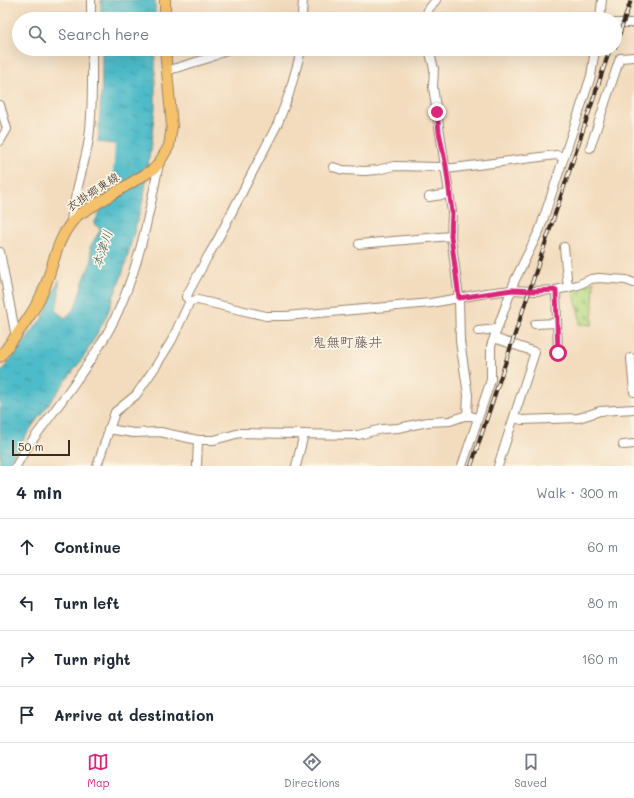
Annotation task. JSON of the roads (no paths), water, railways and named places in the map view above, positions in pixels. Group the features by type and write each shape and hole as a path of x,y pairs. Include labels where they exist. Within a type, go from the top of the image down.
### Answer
{"main road":[{"path":"165,0 165,12"},
{"name":"衣掛郷東線","path":"0,357 23,327 43,290 54,254 74,218 156,166 169,146 172,131 165,56"}],"street":[{"path":"90,0 91,12"},
{"path":"302,12 303,0"},
{"path":"427,12 436,0"},
{"path":"601,12 602,0"},
{"path":"622,23 634,23"},
{"path":"74,218 73,203 89,138 92,106 92,56"},
{"path":"166,71 213,56"},
{"path":"190,301 186,297 278,123 289,94 300,56"},
{"path":"431,56 434,69 433,87 452,212 451,236 459,298 460,341 468,395 467,415"},
{"path":"462,466 491,380 491,346 515,280 540,229 591,76 594,56"},
{"path":"590,148 620,58 634,57"},
{"path":"0,105 7,129 0,141"},
{"path":"333,168 365,171 394,166 446,168 556,155 564,157"},
{"path":"16,466 26,449 106,337 121,306 134,272 155,184 156,166"},
{"path":"429,196 449,194"},
{"path":"359,244 451,236"},
{"path":"564,246 568,288"},
{"path":"0,252 4,288 16,337"},
{"path":"190,301 198,300 266,316 286,316 431,303 512,290 556,290 568,288 591,279 599,278 626,280 634,283"},
{"path":"556,290 558,353"},
{"path":"97,466 115,412 136,395 156,366 172,340 190,301"},
{"path":"535,324 557,323"},
{"path":"478,332 497,330"},
{"path":"494,338 535,352 498,466"},
{"path":"631,358 634,392"},
{"path":"514,418 522,420 579,418 600,411 634,409"},
{"path":"108,430 134,433 160,432 198,440 214,440 240,433 358,435 382,429 398,428 428,422 450,421 467,415 478,418"},
{"path":"296,466 304,434"},
{"path":"197,466 198,440"},
{"path":"623,445 634,444"}],"water":[{"path":"101,0 155,0 155,12 101,12"},
{"path":"102,56 155,56 155,108 144,196 123,272 106,317 85,355 33,425 6,466 0,466 0,373 43,317 59,280 59,294 56,311 65,318 75,308 92,260 90,247 101,229 94,224 114,181 126,175 128,163 124,148 115,144 98,142 102,83"}],"waterway":[{"name":"本津川","path":"116,196 120,173 123,127"}],"railway":[{"path":"622,26 631,0"},
{"path":"471,466 608,56"}],"district":[{"name":"鬼無町藤井","path":"347,342"}]}
